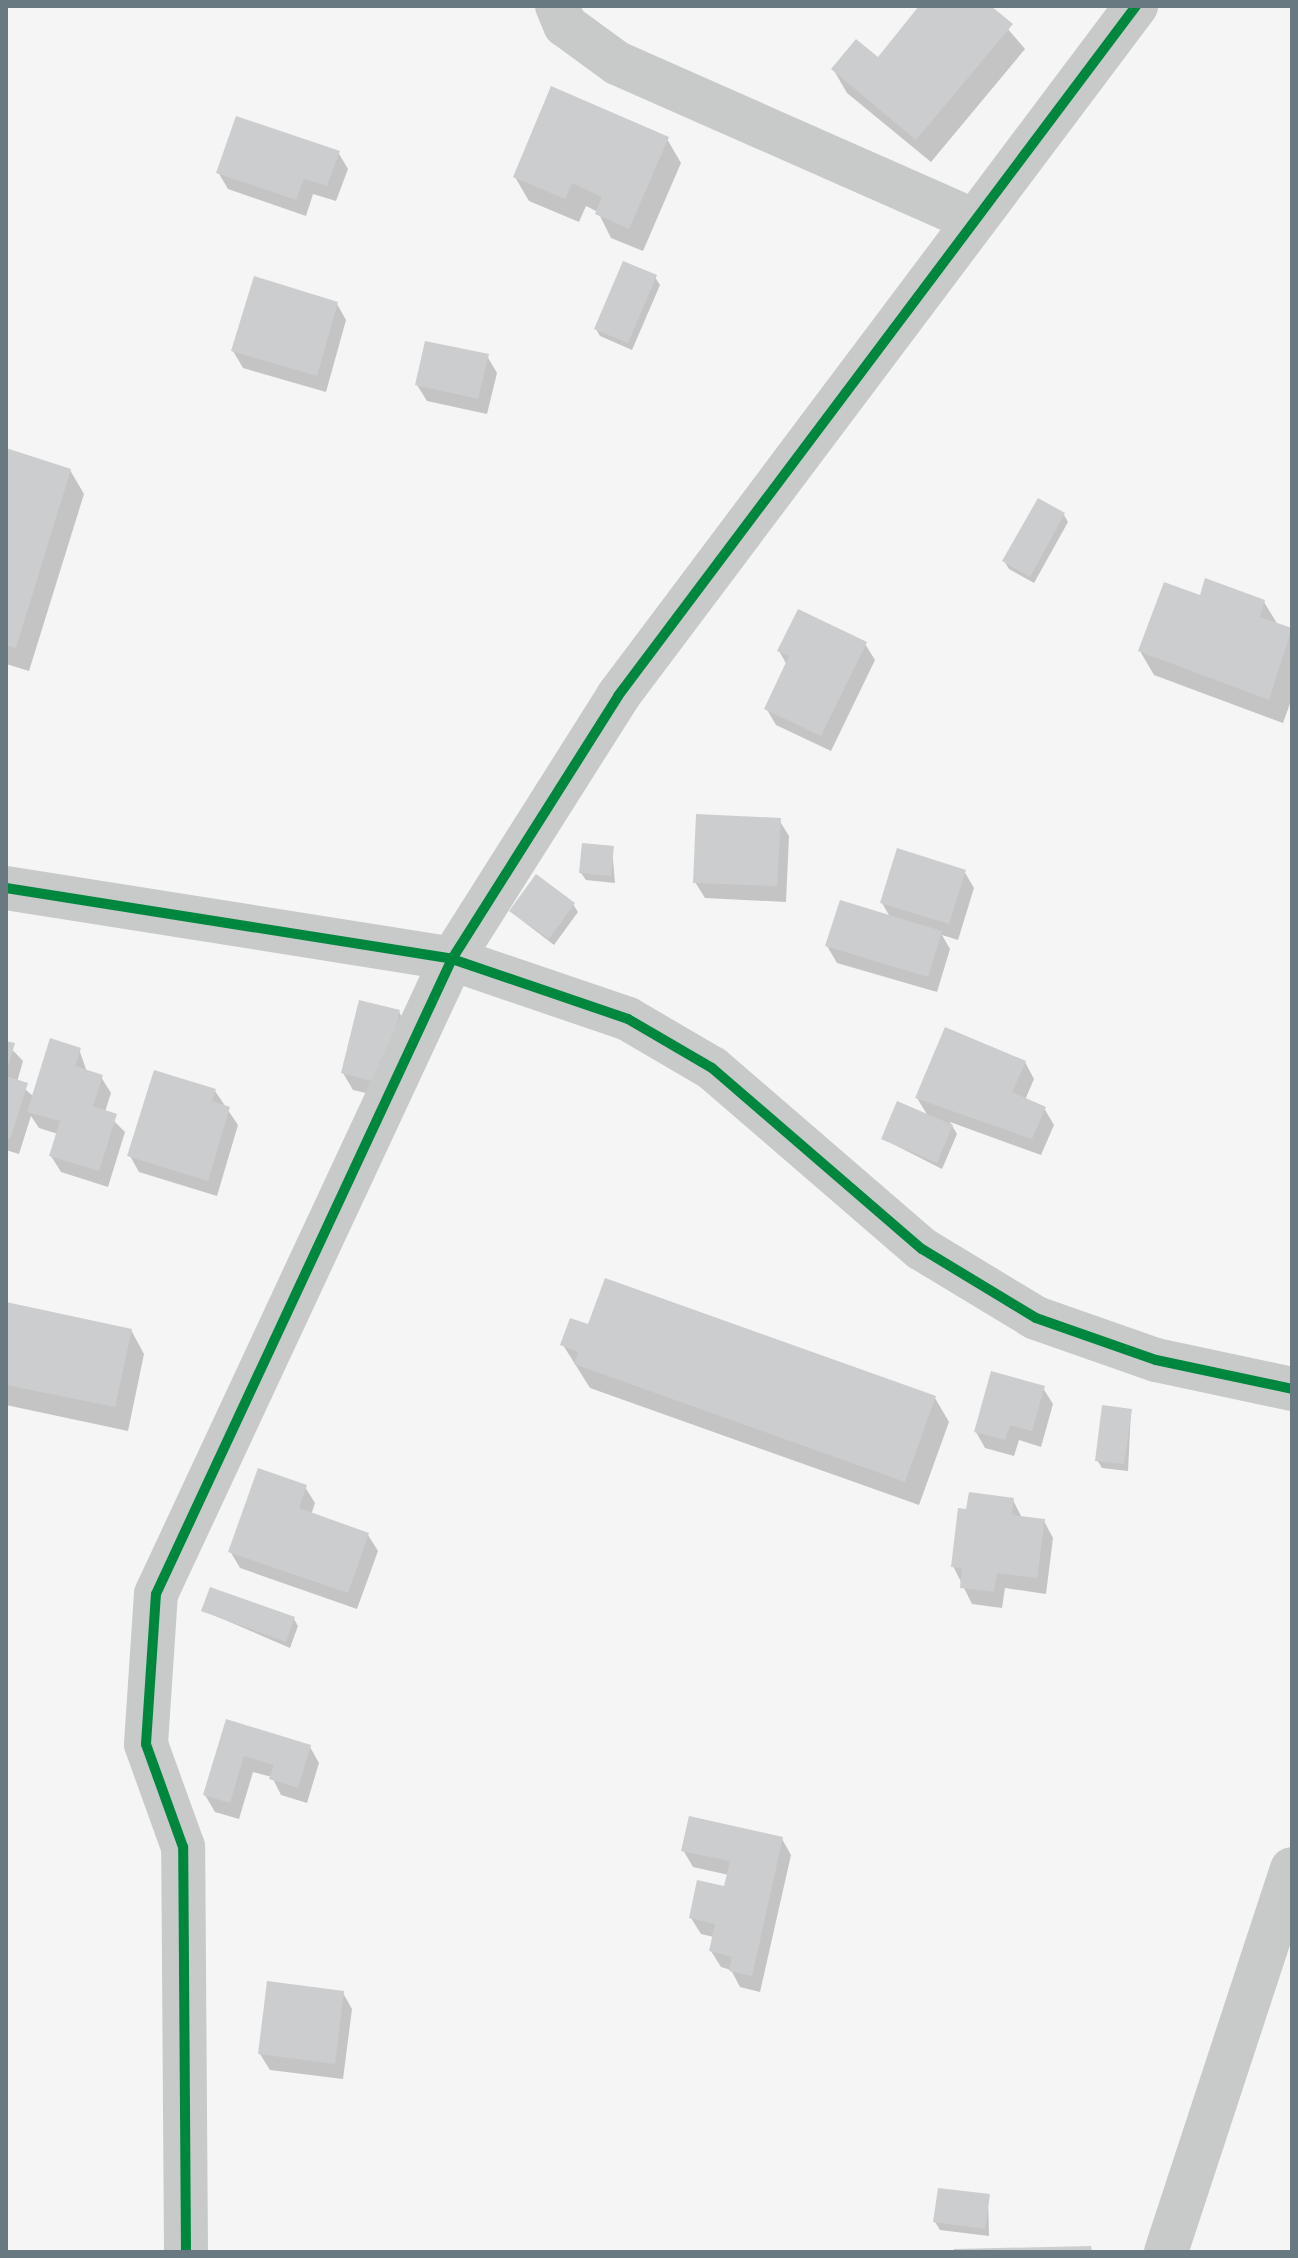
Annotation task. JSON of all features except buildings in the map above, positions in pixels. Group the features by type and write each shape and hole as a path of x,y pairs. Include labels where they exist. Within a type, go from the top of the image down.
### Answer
{"street":[{"path":"557,6 565,25 617,63 970,219"},
{"path":"186,2252 183,1847 146,1744 156,1594 452,959 618,696 970,219 1136,6"},
{"path":"6,888 452,959 628,1019 712,1068 922,1249 1036,1318 1156,1360 1292,1389"},
{"path":"1166,2252 1292,1869"}],"cycle path":[{"path":"186,2252 183,1847 146,1744 156,1594 452,959 618,696 1136,6"},
{"path":"6,888 452,959 628,1019 712,1068 922,1249 1036,1318 1156,1360 1292,1389"}]}
